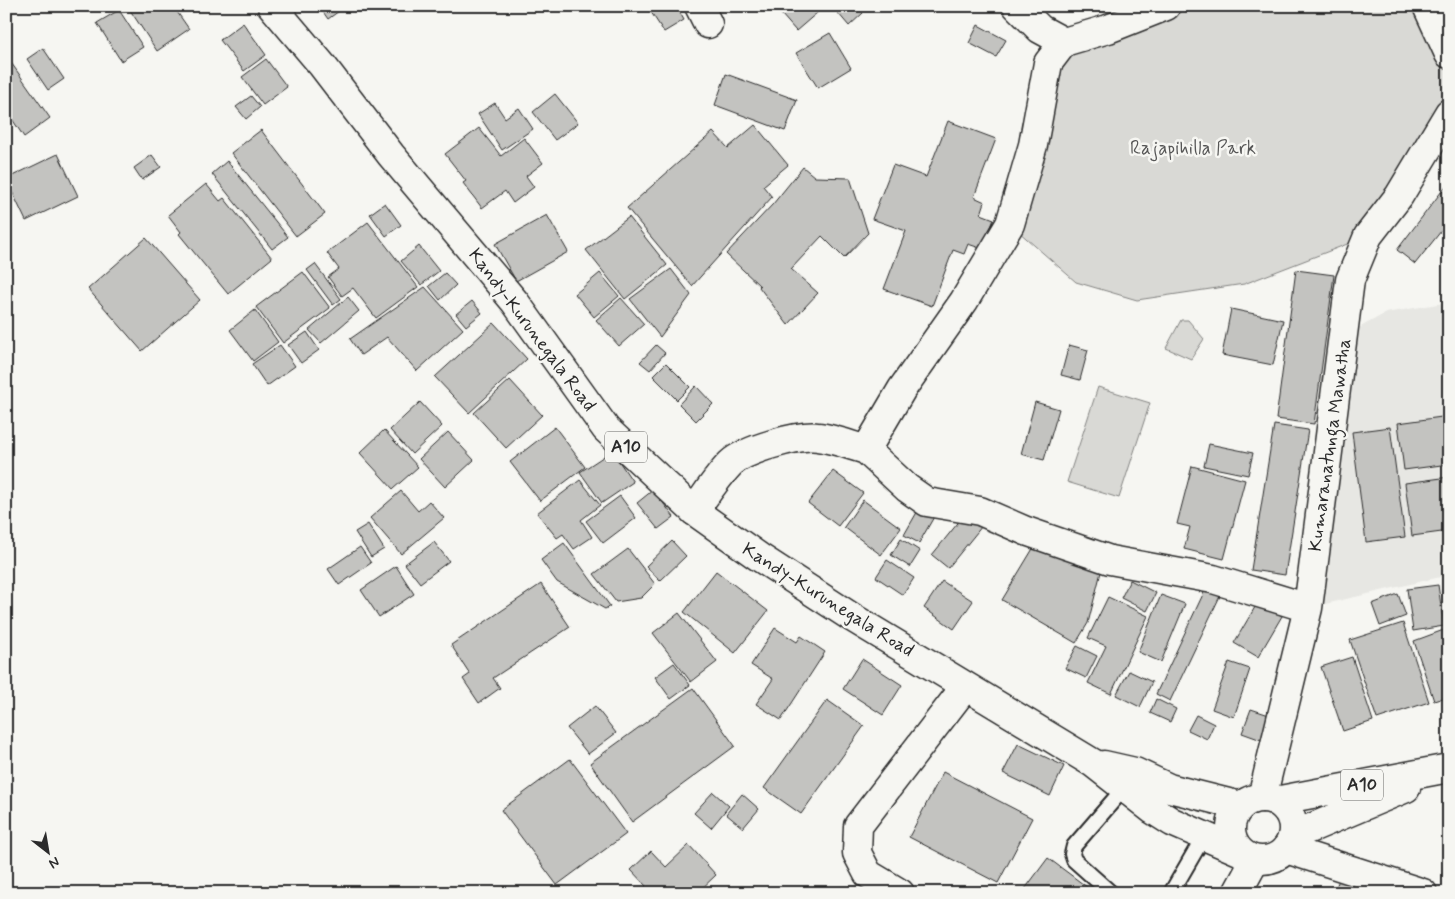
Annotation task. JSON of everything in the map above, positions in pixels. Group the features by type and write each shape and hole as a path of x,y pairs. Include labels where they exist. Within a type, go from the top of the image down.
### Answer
{"main road":[{"name":"Kandy-Kurunegala Road","path":"272,6 322,65 391,155 515,302 606,429 694,511 723,533 811,592 1093,763 1153,810 1172,822 1247,855"},
{"path":"1017,6 1040,29 1064,42"},
{"path":"866,450 902,388 964,301 1010,224 1033,145 1048,63 1064,42 1108,29 1166,6"},
{"path":"1426,6 1449,54"},
{"name":"Kumaranatunga Mawatha","path":"1260,802 1308,608 1350,280 1368,236 1399,196 1449,113"},
{"path":"694,511 733,462 758,448 784,441 817,436 866,450 907,488 927,502 980,511 1026,531 1110,560 1213,579 1308,608"},
{"path":"900,893 868,874 857,853 858,826 965,687"},
{"name":"Kandy-Kurunegala Road","path":"1093,763 1135,772 1169,788 1260,802 1449,769"},
{"name":"Kandy-Kurunegala Road","path":"1289,842 1449,769"},
{"path":"1260,802 1284,808 1290,816 1293,826 1289,842 1277,856 1266,860 1247,855 1231,835 1232,819 1260,802"},
{"path":"1289,842 1423,893"},
{"path":"1238,893 1247,855"}],"lane":[{"path":"1111,893 1074,860 1072,854 1074,846 1125,787"},
{"path":"1171,893 1204,836"}],"shaded area":[{"path":"1449,302 1449,575 1308,608 1344,336 1386,313"}],"green space":[{"name":"Rajapihilla Park","path":"1166,6 1427,6 1449,54 1449,113 1368,236 1244,284 1137,300 1076,282 1010,224 1048,63"},
{"path":"1181,320 1188,320 1204,339 1191,359 1166,348"},
{"path":"1098,387 1150,403 1119,498 1067,482"}],"building":[{"path":"129,6 173,6 189,29 157,51"},
{"path":"319,6 346,6 328,19"},
{"path":"647,6 676,6 684,20 664,32"},
{"path":"774,6 825,6 796,31"},
{"path":"832,6 857,6 863,13 849,26"},
{"path":"119,10 143,47 121,61 97,23"},
{"path":"243,23 266,55 244,71 220,40"},
{"path":"978,25 1006,40 996,57 969,43"},
{"path":"830,33 851,68 818,88 796,53"},
{"path":"43,48 64,79 48,90 27,59"},
{"path":"7,57 50,118 24,137 12,119 6,123"},
{"path":"266,59 287,87 263,105 242,77"},
{"path":"726,74 797,100 785,131 715,105"},
{"path":"555,94 578,123 555,140 533,112"},
{"path":"251,96 260,107 246,119 236,107"},
{"path":"495,103 505,118 519,108 533,129 502,150 478,114"},
{"path":"948,121 996,139 974,197 985,202 981,214 994,219 983,249 968,244 964,254 953,250 932,306 884,289 906,231 872,219 893,165 926,177"},
{"path":"755,125 788,165 763,186 772,197 692,286 627,208 713,132 728,148"},
{"path":"479,128 501,156 524,138 543,163 526,176 534,187 513,203 505,191 482,208 463,183 466,181 445,154"},
{"path":"261,130 325,214 296,236 231,153"},
{"path":"58,154 78,196 26,221 6,179"},
{"path":"152,155 161,167 142,180 134,168"},
{"path":"227,161 288,237 272,249 212,174"},
{"path":"803,167 815,177 850,178 868,233 844,258 822,236 791,269 818,293 788,325 760,286 726,254 773,204"},
{"path":"1448,183 1449,221 1415,264 1397,250"},
{"path":"206,184 220,201 224,198 272,258 228,294 179,234 181,232 168,215"},
{"path":"385,203 401,225 386,236 370,214"},
{"path":"547,215 568,252 516,281 495,244"},
{"path":"629,217 667,265 625,299 586,250"},
{"path":"368,222 418,287 376,318 353,288 342,296 328,277 339,269 327,253"},
{"path":"146,238 200,300 142,351 88,289"},
{"path":"419,246 439,271 421,285 401,261"},
{"path":"315,264 341,299 333,305 307,270"},
{"path":"671,269 691,295 660,337 630,299"},
{"path":"1296,270 1334,275 1314,424 1276,419"},
{"path":"303,272 330,308 283,343 256,307"},
{"path":"445,273 456,285 440,300 429,286"},
{"path":"600,273 619,296 594,317 575,294"},
{"path":"425,287 463,329 417,371 387,337 361,355 350,339"},
{"path":"348,297 359,311 321,343 309,330"},
{"path":"621,298 644,324 619,346 596,320"},
{"path":"472,301 482,313 466,326 456,314"},
{"path":"1231,309 1283,320 1273,365 1222,355"},
{"path":"255,310 278,342 253,361 230,330"},
{"path":"494,323 527,359 469,413 435,377"},
{"path":"307,332 319,350 301,363 288,345"},
{"path":"280,345 295,366 267,386 252,364"},
{"path":"656,345 665,353 650,370 640,362"},
{"path":"1069,345 1088,350 1080,380 1061,375"},
{"path":"666,363 690,387 677,400 653,376"},
{"path":"510,380 542,415 506,448 474,413"},
{"path":"696,386 713,404 696,421 679,404"},
{"path":"420,402 442,426 412,454 390,430"},
{"path":"1035,402 1059,409 1044,460 1021,454"},
{"path":"1449,416 1449,464 1404,470 1398,423"},
{"path":"1274,425 1308,430 1285,575 1251,570"},
{"path":"555,427 585,467 540,501 510,462"},
{"path":"1390,427 1405,537 1366,542 1352,432"},
{"path":"384,430 418,467 393,489 360,453"},
{"path":"448,432 474,460 445,487 419,459"},
{"path":"1209,444 1253,453 1248,475 1204,466"},
{"path":"612,451 633,482 602,503 580,472"},
{"path":"1192,466 1245,480 1224,559 1184,549 1190,527 1177,524"},
{"path":"833,471 863,493 838,526 808,503"},
{"path":"1449,477 1449,531 1412,536 1405,483"},
{"path":"580,480 600,505 581,520 592,537 574,549 563,534 557,538 537,513"},
{"path":"653,490 674,517 658,529 637,503"},
{"path":"401,491 418,511 429,501 444,518 401,554 370,518"},
{"path":"620,496 636,518 603,543 586,521"},
{"path":"863,500 901,528 881,555 844,527"},
{"path":"920,507 935,515 919,543 904,535"},
{"path":"966,513 982,526 948,568 932,555"},
{"path":"368,524 384,549 371,557 355,532"},
{"path":"901,539 920,551 910,567 891,555"},
{"path":"672,541 686,556 660,581 646,566"},
{"path":"434,542 449,561 420,583 405,564"},
{"path":"564,543 610,606 605,609 557,582 541,560"},
{"path":"360,547 371,563 339,585 328,569"},
{"path":"1034,547 1103,564 1088,623 1076,643 1002,600"},
{"path":"628,549 655,584 641,598 616,602 594,574"},
{"path":"887,560 914,578 903,595 876,577"},
{"path":"396,566 414,594 379,617 361,590"},
{"path":"716,571 768,611 735,653 684,612"},
{"path":"1130,580 1156,593 1147,611 1121,598"},
{"path":"942,581 973,601 954,629 924,608"},
{"path":"541,584 570,627 493,678 500,688 479,703 463,679 470,674 451,645"},
{"path":"1438,585 1444,626 1413,631 1407,589"},
{"path":"1206,588 1221,594 1170,701 1156,694"},
{"path":"1398,594 1406,616 1380,626 1372,604"},
{"path":"1161,595 1185,604 1161,662 1138,652"},
{"path":"1108,597 1148,616 1111,694 1088,683 1106,646 1088,638"},
{"path":"1258,602 1282,616 1258,657 1234,643"},
{"path":"679,613 717,662 691,682 653,633"},
{"path":"1403,623 1429,702 1377,719 1350,640"},
{"path":"775,628 797,642 801,636 825,652 781,720 756,704 773,679 751,665"},
{"path":"1449,628 1449,696 1434,701 1414,641"},
{"path":"1077,646 1097,656 1086,678 1065,668"},
{"path":"1352,657 1373,721 1343,731 1321,667"},
{"path":"862,659 902,685 883,715 843,689"},
{"path":"1229,662 1250,669 1234,717 1212,709"},
{"path":"674,663 690,685 671,699 655,677"},
{"path":"1129,671 1152,682 1140,707 1116,695"},
{"path":"693,688 735,746 632,822 590,763"},
{"path":"1156,699 1176,709 1170,722 1150,713"},
{"path":"827,700 864,726 801,814 764,788"},
{"path":"595,706 616,733 588,754 567,728"},
{"path":"1251,709 1275,717 1267,742 1242,733"},
{"path":"1196,715 1214,724 1207,739 1188,730"},
{"path":"1018,744 1064,766 1050,796 1003,773"},
{"path":"570,759 626,834 557,885 501,810"},
{"path":"943,772 1032,818 998,883 909,837"},
{"path":"713,792 729,806 711,828 694,813"},
{"path":"742,794 759,809 743,828 726,814"},
{"path":"689,845 716,875 697,893 638,893 646,886 631,870 651,851 666,867"},
{"path":"1048,858 1095,893 1022,893"},
{"path":"1341,876 1360,885 1357,893 1333,893"}]}
